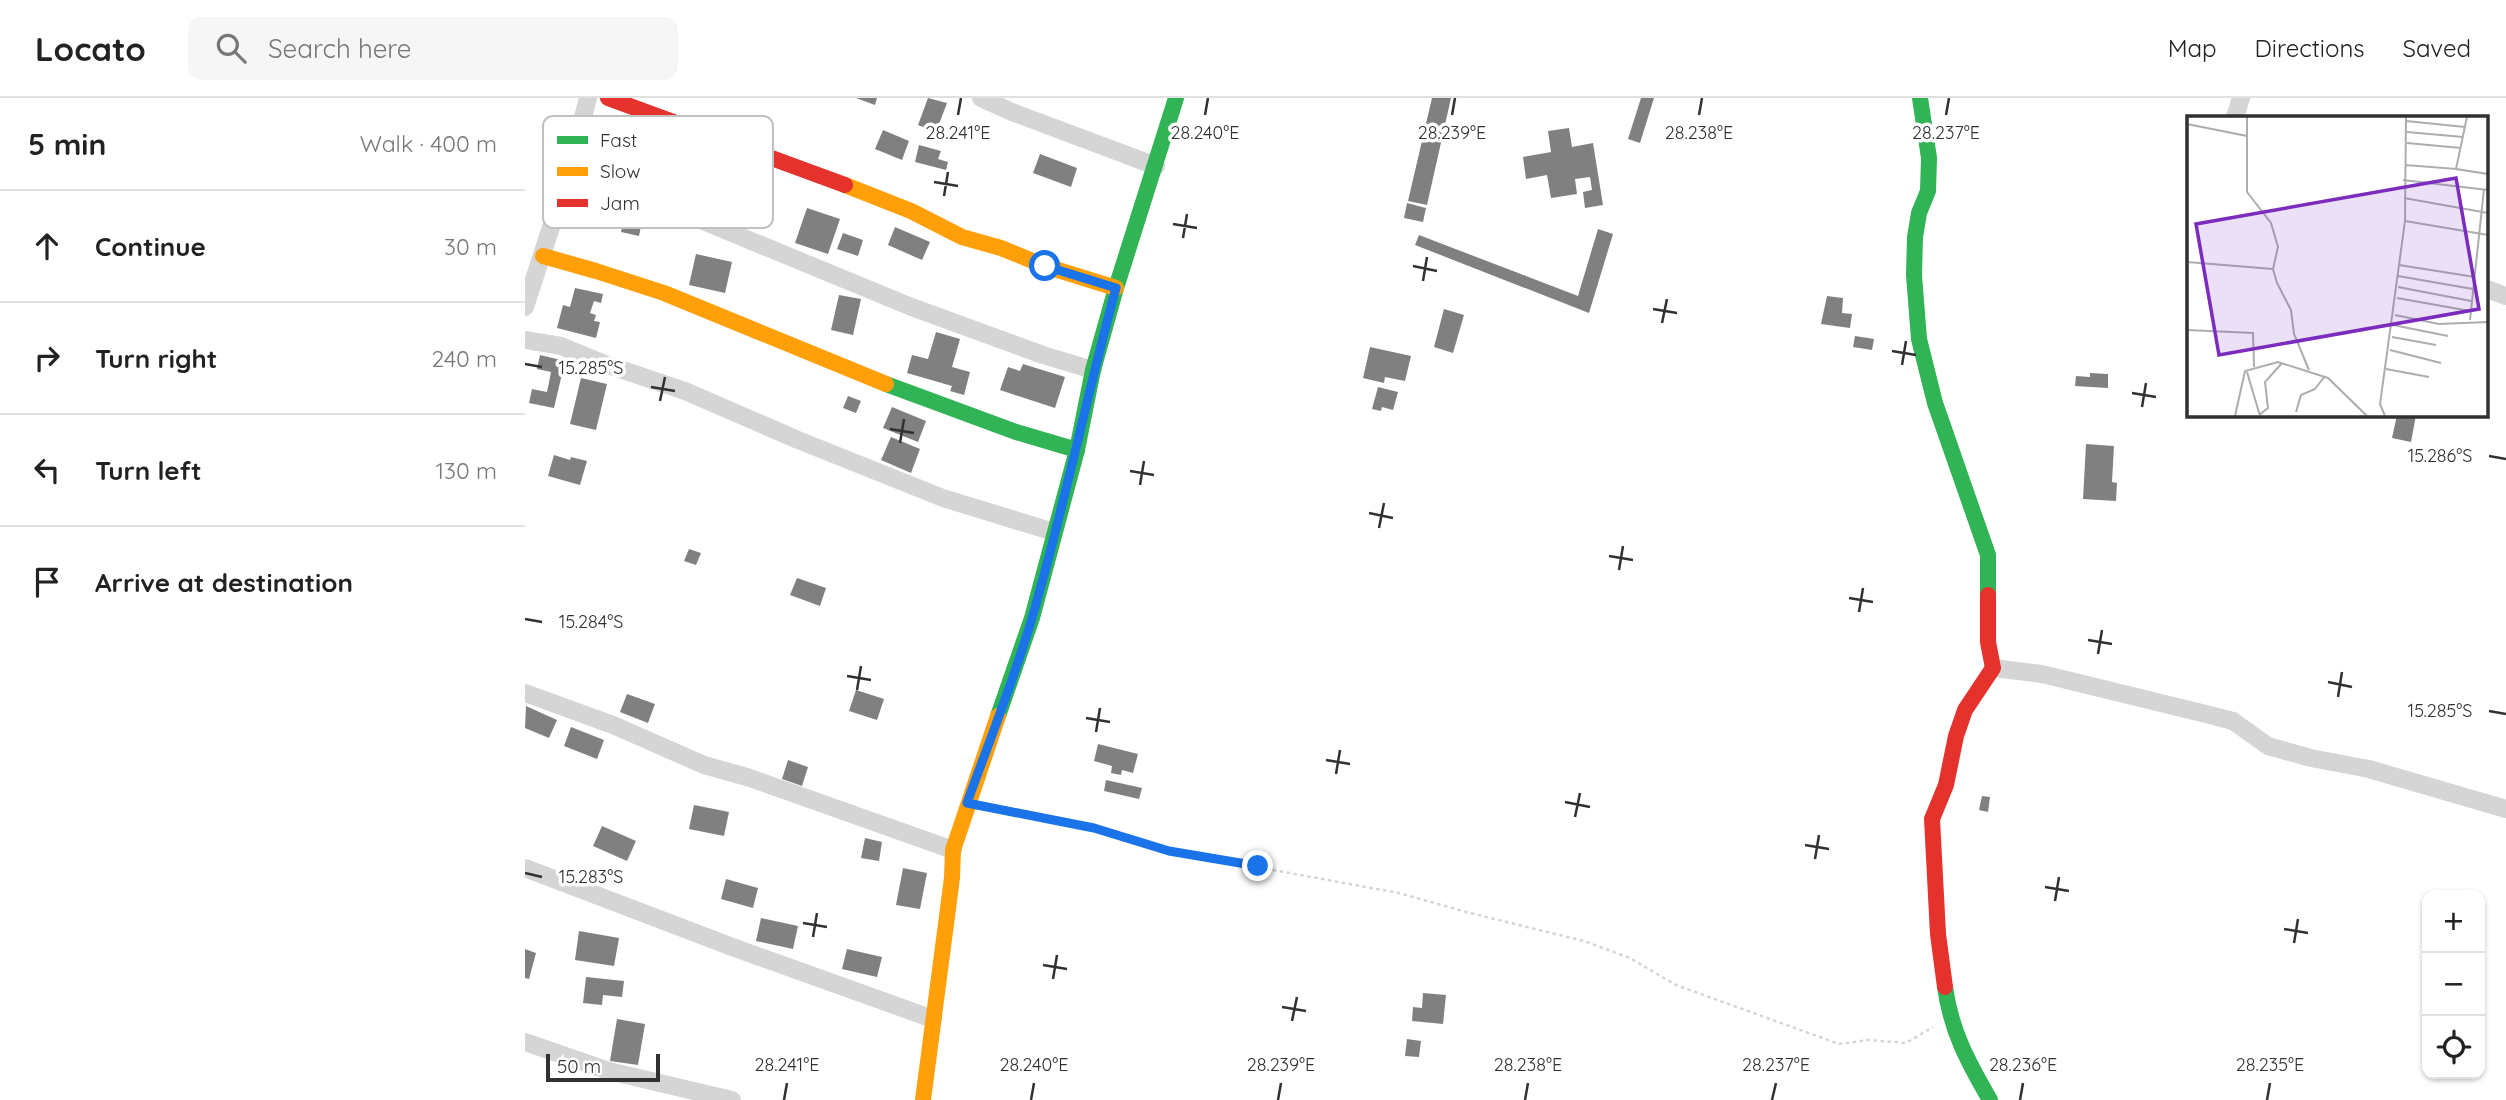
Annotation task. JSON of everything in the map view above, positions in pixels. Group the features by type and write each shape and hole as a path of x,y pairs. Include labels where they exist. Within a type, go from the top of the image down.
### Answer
{"street":[{"path":"583,116 588,98"},
{"path":"608,98 658,116"},
{"path":"981,98 1156,166"},
{"path":"923,1100 952,878 953,850 1032,618 1077,450 1093,370 1176,98"},
{"path":"1920,98 1929,158 1928,191 1919,213 1915,237 1914,275 1919,339 1935,403 1988,555 1988,642 1993,668 1965,710 1956,736 1946,785 1932,819 1938,934 1951,1016 1963,1056 1990,1100"},
{"path":"2235,116 2241,98"},
{"path":"773,157 911,211 962,237 1001,247 1045,266 1116,288"},
{"path":"525,307 552,228"},
{"path":"720,228 909,306 1043,355 1093,370"},
{"path":"543,256 604,272 949,409 1024,436 1077,450"},
{"path":"2489,290 2506,296"},
{"path":"525,340 561,345 605,364 685,391 943,498 1054,532"},
{"path":"1993,668 2042,674 2233,721 2268,746 2311,758 2369,769 2506,808"},
{"path":"525,693 613,725 704,765 747,777 953,850"},
{"path":"525,868 748,953 933,1019"},
{"path":"525,1042 609,1071 732,1100"}],"path":[{"path":"967,803 1094,828 1169,851 1399,893 1584,941 1630,958 1676,985 1839,1044 1869,1040 1906,1043 1951,1016"}],"building":[{"path":"856,98 877,98 875,105"},
{"path":"928,98 947,103 936,132 918,125"},
{"path":"1432,98 1451,98 1427,205 1408,201"},
{"path":"1641,98 1654,98 1640,143 1628,139"},
{"path":"1569,128 1572,147 1593,143 1603,205 1585,208 1583,192 1592,190 1590,177 1575,179 1577,194 1551,198 1547,175 1526,179 1523,157 1551,152 1548,131"},
{"path":"883,130 909,141 902,160 875,149"},
{"path":"919,145 941,151 938,159 948,162 946,170 915,162"},
{"path":"1040,154 1077,168 1071,187 1033,173"},
{"path":"1407,203 1426,208 1423,222 1404,218"},
{"path":"807,208 840,219 828,254 795,243"},
{"path":"895,227 930,242 922,260 888,245"},
{"path":"622,228 641,228 639,236 621,232"},
{"path":"1598,229 1613,234 1589,313 1415,245 1419,235 1578,296"},
{"path":"843,233 863,240 858,256 837,249"},
{"path":"696,254 732,262 725,293 689,285"},
{"path":"575,288 603,294 601,303 594,301 590,313 596,315 594,321 600,322 596,338 557,328 563,305 570,307"},
{"path":"839,295 861,299 853,335 831,330"},
{"path":"1827,296 1843,298 1842,313 1852,314 1850,328 1821,324"},
{"path":"1444,309 1464,315 1453,353 1434,347"},
{"path":"936,332 960,339 952,367 970,372 964,395 950,391 952,386 907,373 912,355 928,359"},
{"path":"1855,336 1874,339 1872,350 1853,347"},
{"path":"1370,347 1411,356 1405,381 1385,377 1384,383 1363,378"},
{"path":"540,355 565,361 554,408 529,403 532,389 547,392 551,372 537,369"},
{"path":"1023,364 1065,377 1055,408 1000,390 1008,367 1020,371"},
{"path":"2090,373 2108,374 2108,388 2075,386 2076,376 2090,377"},
{"path":"581,378 607,384 596,430 570,424"},
{"path":"1378,387 1398,392 1393,410 1382,407 1381,411 1372,409"},
{"path":"848,396 861,401 856,413 843,408"},
{"path":"892,407 926,421 918,442 883,428"},
{"path":"2397,416 2416,416 2411,442 2392,438"},
{"path":"891,437 920,449 911,473 881,460"},
{"path":"2086,444 2114,446 2112,482 2117,483 2116,501 2083,499"},
{"path":"554,455 587,461 580,485 548,476"},
{"path":"689,549 701,553 696,565 684,561"},
{"path":"797,578 826,588 820,606 790,595"},
{"path":"856,690 884,699 877,720 849,711"},
{"path":"627,694 655,704 648,723 620,712"},
{"path":"526,706 557,720 549,738 525,728"},
{"path":"571,727 604,740 597,759 564,746"},
{"path":"1098,744 1138,754 1133,773 1122,770 1121,775 1111,773 1112,766 1094,761"},
{"path":"788,760 808,767 802,786 782,779"},
{"path":"1106,780 1142,788 1139,799 1104,791"},
{"path":"1982,796 1990,797 1988,812 1979,810"},
{"path":"694,805 729,812 724,836 689,829"},
{"path":"602,826 636,841 627,861 593,846"},
{"path":"865,838 882,842 879,861 861,858"},
{"path":"903,868 927,873 920,909 896,905"},
{"path":"726,879 758,888 753,908 721,899"},
{"path":"761,918 798,926 793,949 756,941"},
{"path":"579,931 619,938 614,966 575,960"},
{"path":"525,949 536,953 529,979 525,978"},
{"path":"847,949 882,957 877,977 842,969"},
{"path":"586,977 624,981 622,997 603,995 602,1005 583,1003"},
{"path":"1423,993 1446,995 1443,1024 1412,1021 1413,1007 1422,1008"},
{"path":"617,1019 645,1024 638,1065 610,1061"},
{"path":"1407,1039 1421,1041 1419,1057 1405,1056"}],"traffic: fast":[{"path":"998,716 1032,618 1077,450 1093,370 1176,98"},
{"path":"1920,98 1929,158 1928,191 1919,213 1915,237 1914,275 1919,339 1935,403 1988,555 1988,595"},
{"path":"886,384 1016,432 1077,450"},
{"path":"1945,987 1951,1018 1961,1046 1990,1100"}],"traffic: slow":[{"path":"845,185 911,211 962,237 1116,288"},
{"path":"543,256 664,293 886,384"},
{"path":"923,1100 952,878 953,850 998,716"}],"traffic: jam":[{"path":"608,98 657,116"},
{"path":"773,159 845,185"},
{"path":"1945,987 1938,934 1932,819 1946,785 1956,736 1965,710 1993,668 1988,642 1988,595"}],"route":[{"path":"1045,266 1116,288 1093,370 1077,450 1032,618 967,803 1094,828 1169,851 1258,866"}]}
